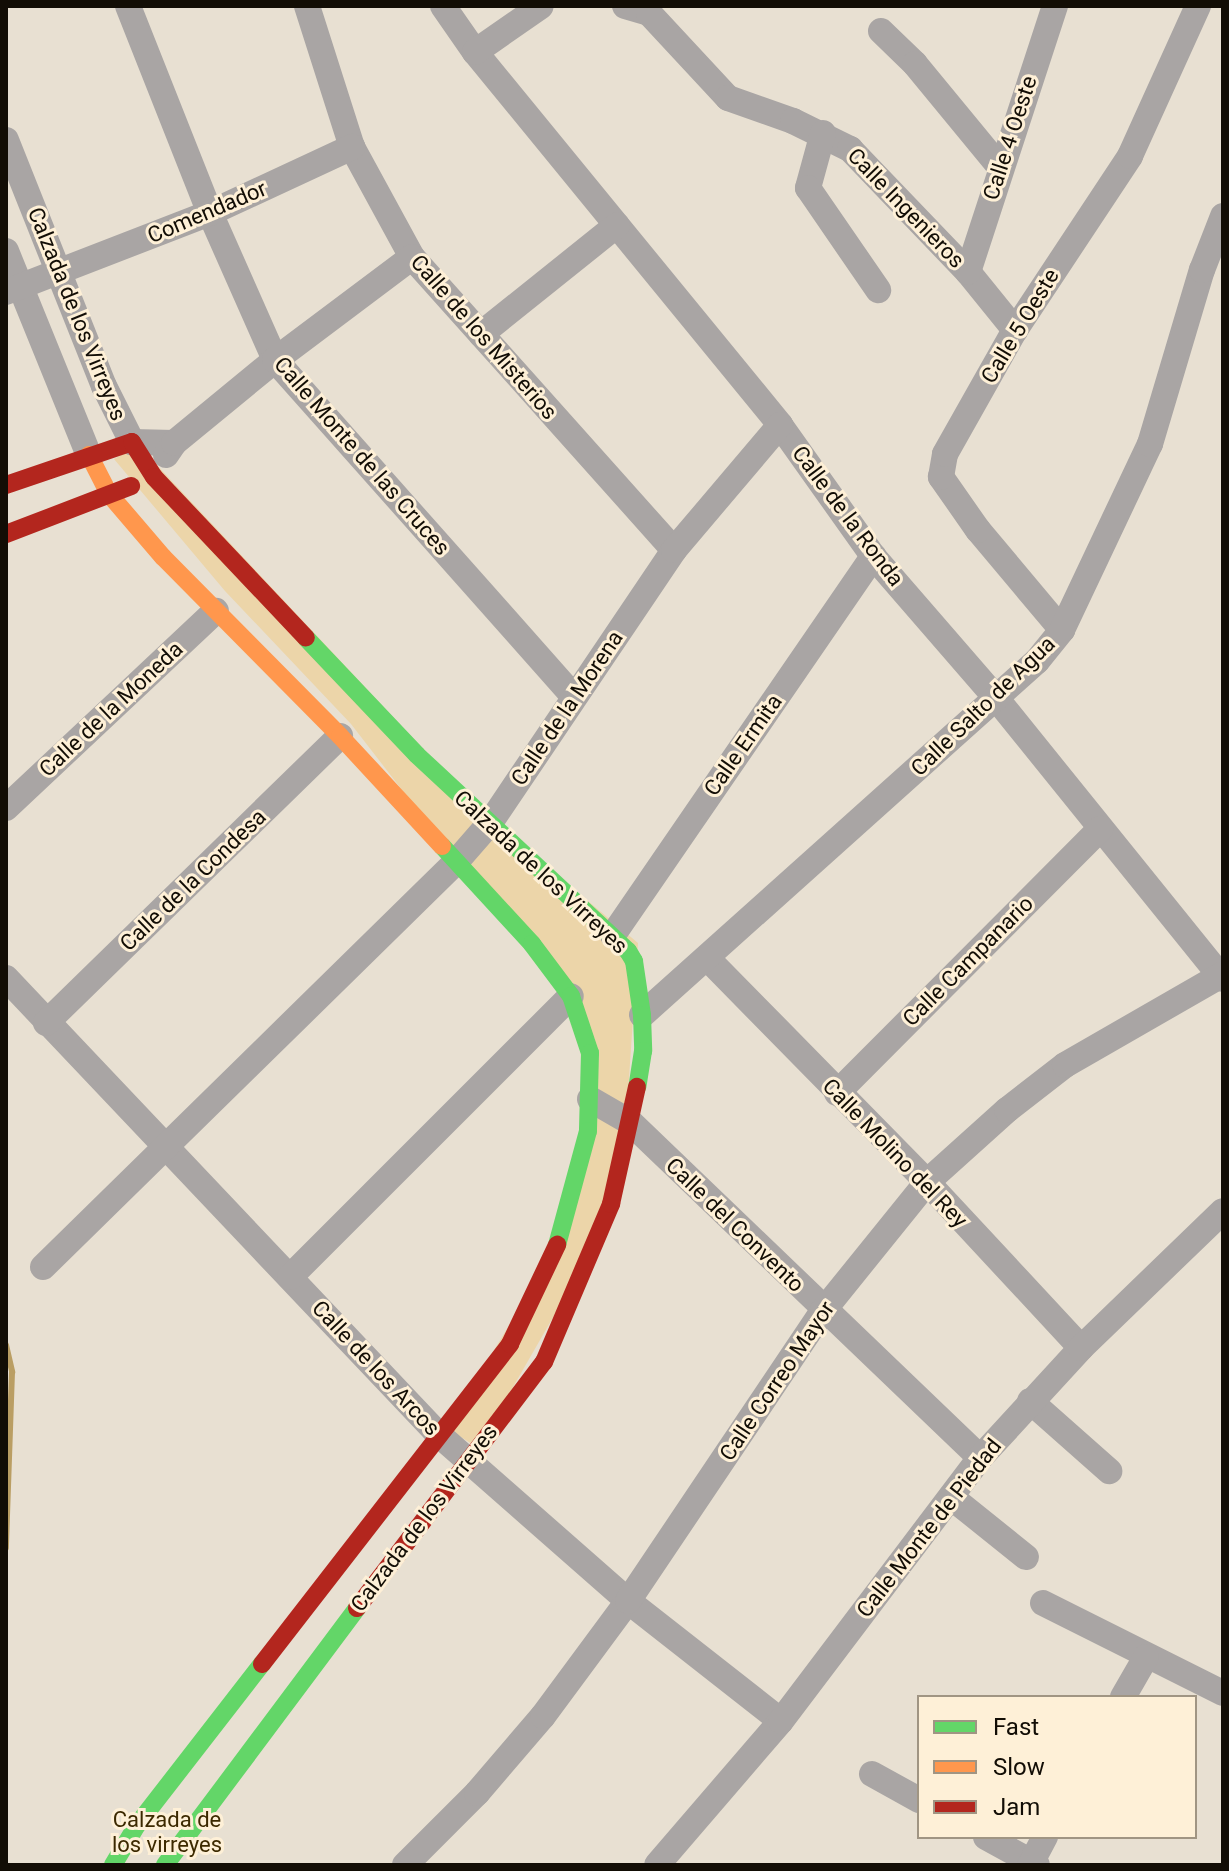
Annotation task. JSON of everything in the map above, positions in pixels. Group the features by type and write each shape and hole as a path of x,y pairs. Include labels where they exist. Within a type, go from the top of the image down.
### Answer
{"street":[{"name":"Calle Monte de las Cruces","path":"128,6 210,213 275,360 573,696"},
{"name":"Calle de los Misterios","path":"307,6 352,147 412,257 674,550"},
{"name":"Calle de la Ronda","path":"443,6 475,52 780,425 873,556 996,698 1222,976"},
{"path":"475,52 541,6"},
{"name":"Calle Ingenieros","path":"625,6 649,13 728,98 823,133 850,149 968,272 1015,330"},
{"name":"Calle 4 Oeste","path":"968,272 1055,6"},
{"name":"Calle 5 Oeste","path":"1062,630 978,530 941,477 945,454 1015,330 1130,156 1198,6"},
{"path":"881,31 915,64 1000,167"},
{"path":"823,133 808,188 878,290"},
{"name":"Calzada de los Virreyes","path":"6,140 104,386 132,442 154,477 417,755 566,897 613,935 634,961 642,1015 643,1051 630,1122 601,1235 544,1362 467,1460 165,1865"},
{"name":"Comendador","path":"13,289 210,213 352,147"},
{"name":"Calle Salto de Agua","path":"642,1015 1037,661 1062,630 1150,444 1202,270 1223,216"},
{"path":"481,334 617,225"},
{"name":"Calzada de los Virreyes","path":"6,251 13,289 109,494 163,557 340,736 532,944 571,996 590,1053 588,1131 563,1233 510,1344 137,1825 113,1865"},
{"path":"6,534 154,477 174,443 275,360 412,257"},
{"name":"Calle de la Morena","path":"43,1267 456,862 490,823 674,550 780,425"},
{"path":"6,485 132,442 174,443"},
{"name":"Calle Ermita","path":"613,935 873,556"},
{"name":"Calle de la Moneda","path":"6,808 216,611"},
{"name":"Calle de la Condesa","path":"46,1023 340,736"},
{"name":"Calle Campanario","path":"837,1093 1100,829"},
{"name":"Calle Molino del Rey","path":"708,959 927,1182 1081,1348"},
{"name":"Calle Correo Mayor","path":"405,1865 477,1793 543,1716 628,1601 823,1311 927,1182 1007,1110 1065,1065 1222,976"},
{"name":"Calle de los Arcos","path":"6,978 438,1434 628,1601 781,1721"},
{"path":"290,1277 571,996"},
{"name":"Calle del Convento","path":"590,1099 630,1122 823,1311 980,1458"},
{"name":"Calle Monte de Piedad","path":"657,1865 781,1721 980,1458 1081,1348 1223,1211"},
{"path":"1030,1401 1109,1471"},
{"path":"951,1497 1026,1557"},
{"path":"1043,1603 1223,1693"},
{"path":"1124,1695 1146,1657"},
{"path":"872,1774 917,1799"},
{"path":"989,1839 1033,1864 1044,1839"}],"shaded area":[{"path":"139,446 483,813 638,943 621,1199 478,1448 447,1428 566,1231 595,1039 351,724 225,591 114,459"}],"waterway":[{"path":"6,1345 12,1372 6,1548"}],"traffic: fast":[{"path":"306,638 417,755 628,951 634,961 642,1015 643,1051 637,1087"},
{"path":"442,846 532,944 571,996 590,1053 588,1131 557,1245"},
{"path":"165,1865 357,1608"},
{"path":"113,1865 137,1825 262,1664"}],"traffic: slow":[{"path":"89,455 109,494 163,557 340,736 442,846"}],"traffic: jam":[{"path":"6,485 132,442 154,477 306,638"},
{"path":"6,534 131,486"},
{"path":"357,1608 544,1362 611,1204 637,1087"},
{"path":"262,1664 510,1344 557,1245"}],"park label":[{"name":"Calzada de los virreyes","path":"167,1832"}]}
